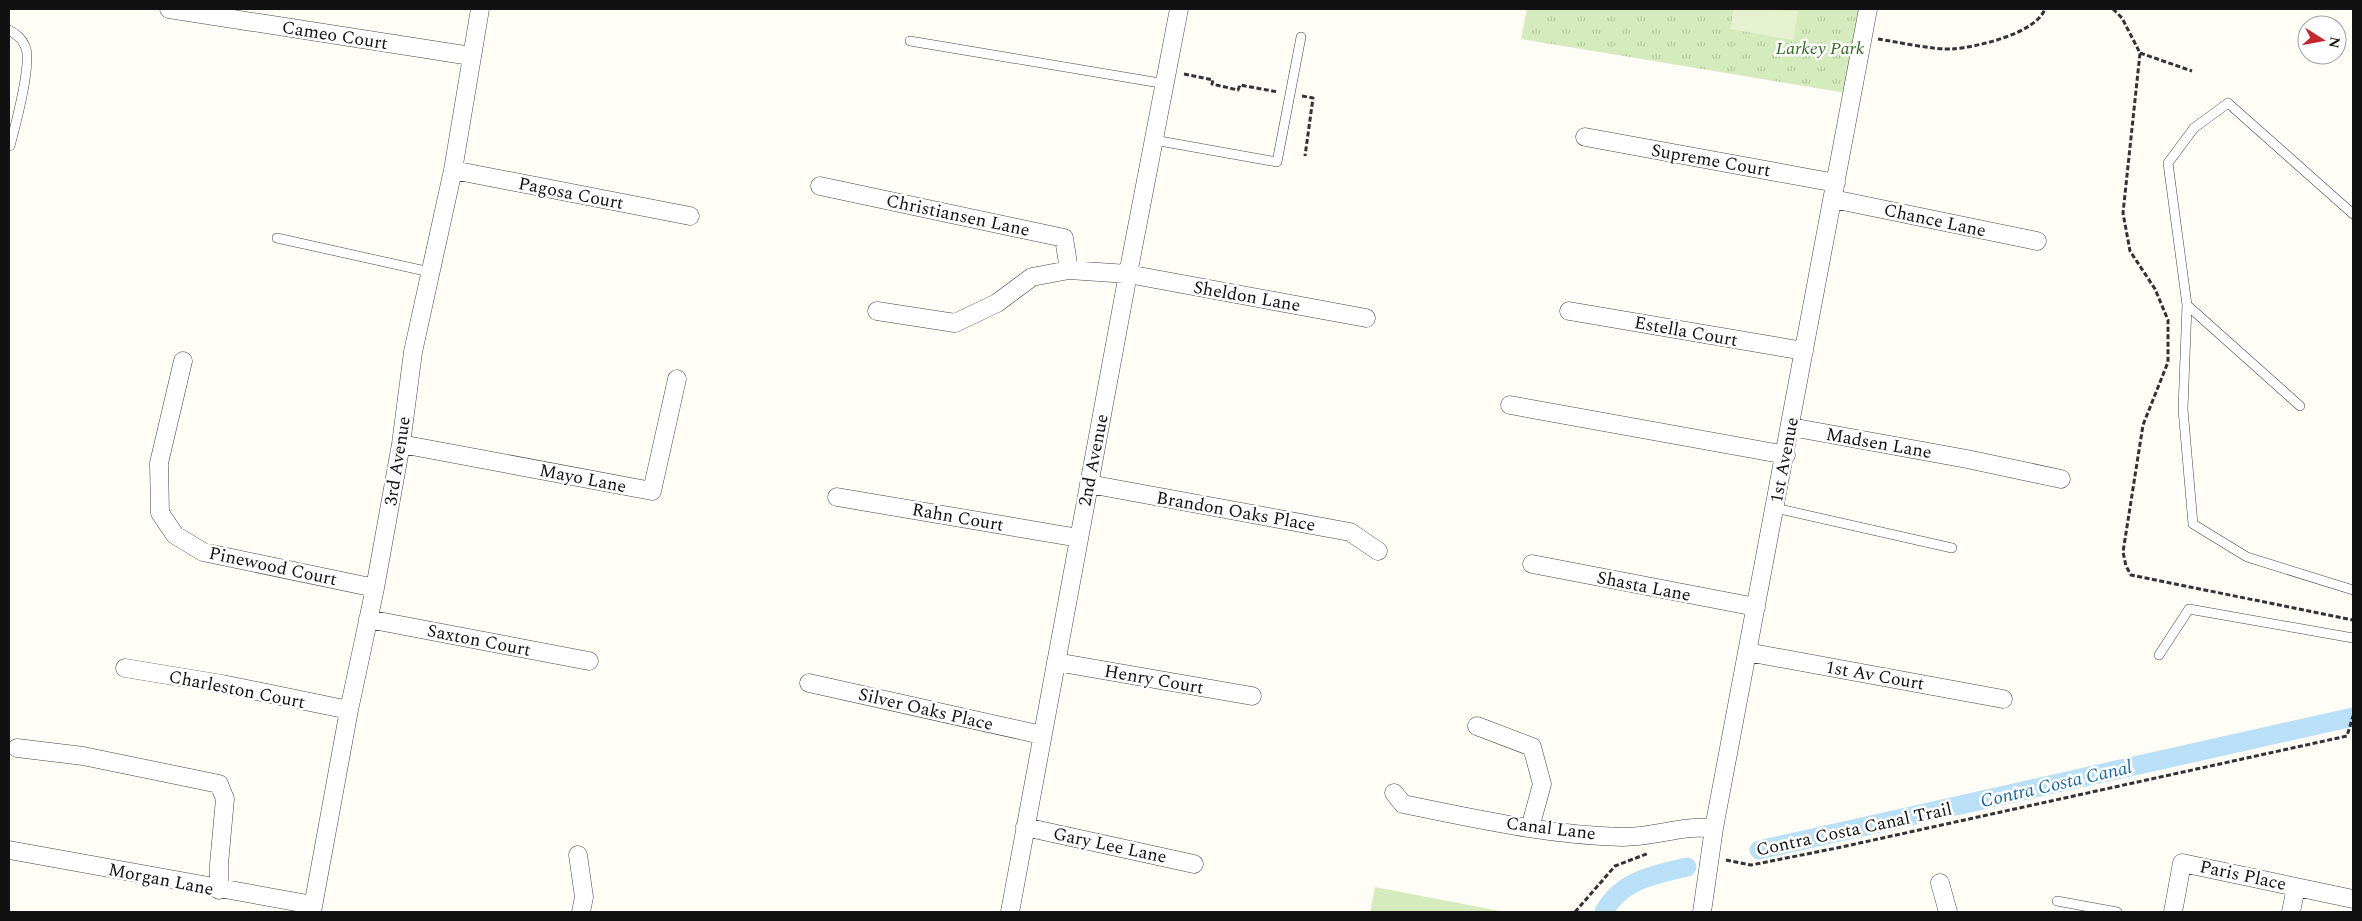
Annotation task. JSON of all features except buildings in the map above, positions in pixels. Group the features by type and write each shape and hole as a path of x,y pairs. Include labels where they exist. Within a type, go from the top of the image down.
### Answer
{"street":[{"name":"Cameo Court","path":"169,9 471,56"},
{"name":"3rd Avenue","path":"313,909 349,710 375,588 401,444 413,352 453,170 480,9"},
{"name":"2nd Avenue","path":"1010,912 1179,9"},
{"name":"1st Avenue","path":"1702,912 1714,828 1786,455 1868,9"},
{"name":"Supreme Court","path":"1585,137 1835,191"},
{"name":"Pagosa Court","path":"453,170 690,216"},
{"name":"Christiansen Lane","path":"820,186 1064,238 1069,270"},
{"name":"Chance Lane","path":"1835,191 2037,241"},
{"name":"Sheldon Lane","path":"877,311 955,323 997,303 1032,277 1069,270 1128,274 1366,318"},
{"name":"Estella Court","path":"1568,311 1804,351"},
{"name":"Pinewood Court","path":"183,361 160,463 160,513 175,535 203,552 375,588"},
{"name":"Mayo Lane","path":"401,444 652,491 677,379"},
{"path":"1510,405 1786,455"},
{"name":"Madsen Lane","path":"1791,427 1967,459 2061,479"},
{"name":"Brandon Oaks Place","path":"1089,484 1350,532 1378,551"},
{"name":"Rahn Court","path":"837,496 1079,538"},
{"name":"Shasta Lane","path":"1532,564 1756,607"},
{"name":"Saxton Court","path":"368,619 589,661"},
{"name":"1st Av Court","path":"1747,652 2003,699"},
{"name":"Henry Court","path":"1056,662 1252,696"},
{"name":"Charleston Court","path":"124,668 222,684 349,710"},
{"name":"Silver Oaks Place","path":"808,683 1042,735"},
{"path":"1477,726 1532,747 1542,784 1530,828"},
{"path":"17,748 82,756 219,784 225,800 219,864 219,890"},
{"name":"Canal Lane","path":"1394,794 1403,804 1530,828 1624,837 1697,826 1714,828"},
{"name":"Gary Lee Lane","path":"1025,827 1194,864"},
{"name":"Morgan Lane","path":"9,850 313,909"},
{"path":"578,855 584,897 582,912"},
{"name":"Paris Place","path":"2173,912 2182,863 2353,899"},
{"path":"1940,883 1948,912"},
{"path":"2291,912 2296,887"}],"lane":[{"path":"9,30 18,35 27,48 24,89 10,146"},
{"path":"1154,140 1277,162 1301,37"},
{"path":"910,41 1068,66 1166,84"},
{"path":"2353,214 2228,103 2194,128 2168,163 2187,305 2183,409 2193,524 2247,557 2353,590"},
{"path":"277,238 430,272"},
{"path":"2187,305 2300,406"},
{"path":"1775,508 1952,548"},
{"path":"2158,655 2189,608 2353,638"},
{"path":"2057,901 2117,912"}],"path":[{"path":"1863,37 1950,49 1996,40 2023,31 2045,9"},
{"path":"2113,9 2122,18 2140,53 2123,213 2130,251 2155,289 2168,320 2168,362 2143,425 2123,552 2126,566 2131,575 2353,620"},
{"path":"2140,53 2192,71"},
{"path":"1184,74 1213,80 1212,84 1238,90 1240,85 1313,98 1305,156"},
{"name":"Contra Costa Canal Trail","path":"1711,854 1732,863 1751,865 1799,856 2347,736 2353,716"},
{"path":"1575,912 1616,866 1656,851"}],"green space":[{"name":"Larkey Park","path":"1527,9 1868,9 1852,94 1521,39"},
{"path":"1734,9 1798,11 1793,40 1730,29"},
{"path":"1375,887 1505,912 1370,912"}],"waterway":[{"name":"Contra Costa Canal","path":"1759,850 2353,717"},
{"name":"Contra Costa Canal","path":"1604,912 1611,901 1629,886 1651,876 1687,867"}]}
